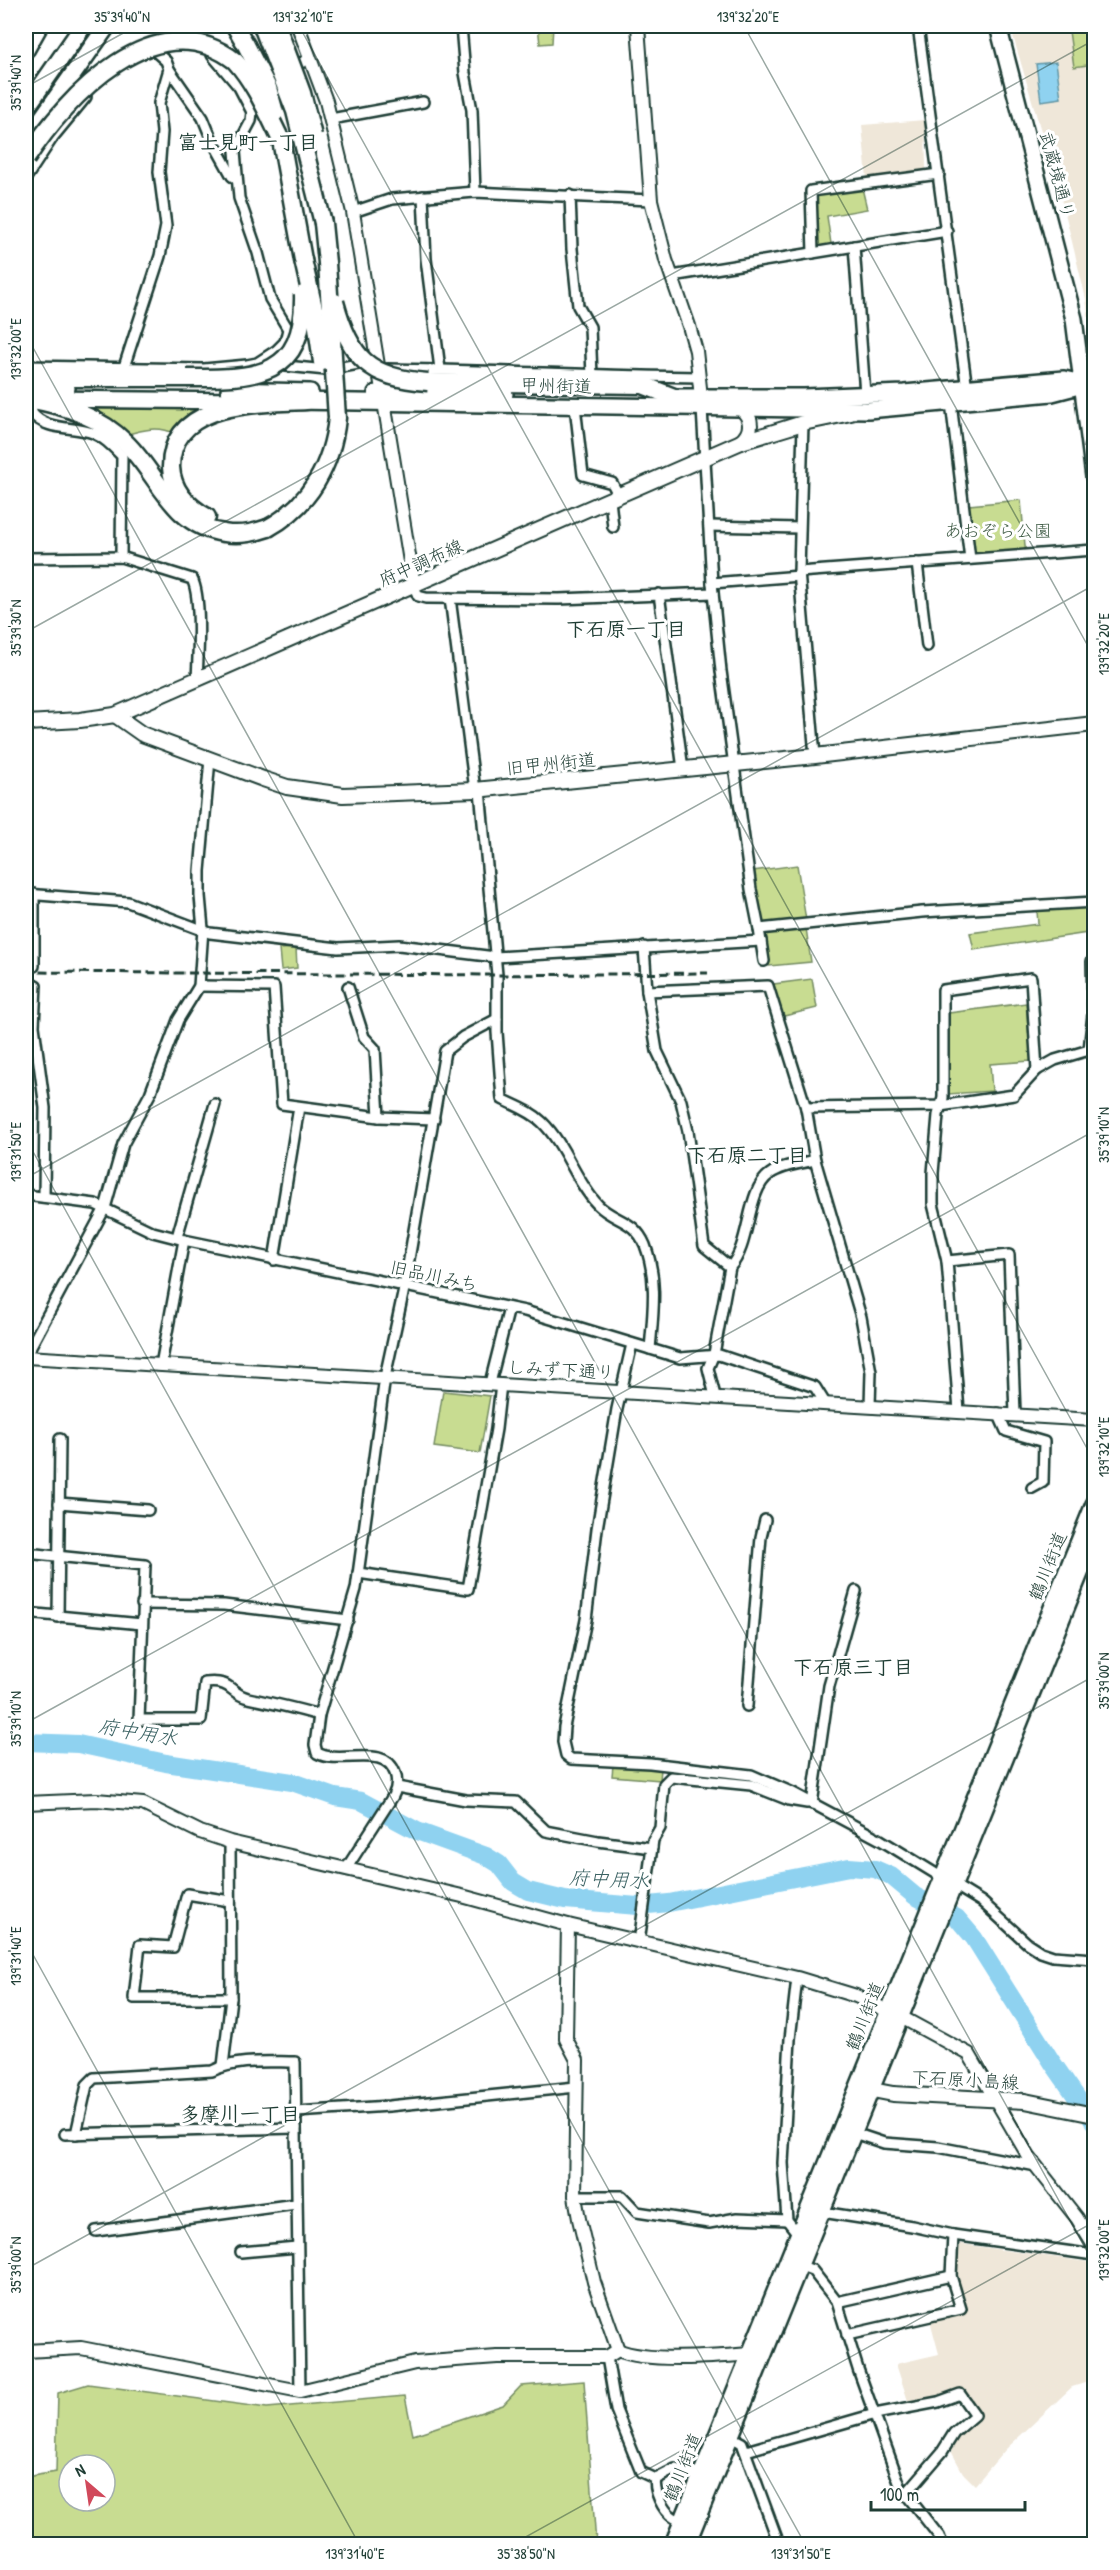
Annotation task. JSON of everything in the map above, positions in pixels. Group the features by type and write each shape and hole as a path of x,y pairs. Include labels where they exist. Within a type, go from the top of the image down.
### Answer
{"highway":[{"path":"26,49 39,26"},
{"path":"26,108 83,26"},
{"path":"26,141 107,26"},
{"path":"27,396 80,412 114,432 138,456 172,504 192,522 207,529 230,534 253,534 286,506 303,487 320,454 326,430 325,380 315,314 281,140 268,88 235,26"},
{"path":"262,26 295,111 323,222"},
{"path":"277,26 295,70 308,115 317,161 327,263 337,418 333,443 324,469 310,494 292,513 266,523 226,524 193,509 182,497 171,470 172,455 176,444 194,422 222,409 306,401"},
{"path":"32,159 75,94 107,60 120,50 147,36 174,31 186,32 208,40 236,62 254,89 281,140"},
{"path":"26,378 248,377 273,367 297,342 302,325 303,260"},
{"path":"327,263 339,315 349,342 362,361 381,373 428,382 643,385 674,397"}],"main road":[{"name":"武蔵境通り","path":"998,26 1088,382 1095,477"},
{"name":"甲州街道","path":"27,396 306,401 384,398 575,406 967,389 1064,379 1088,382"},
{"name":"甲州街道","path":"27,396 674,397 741,408 868,410 1052,393 1065,391 1088,382"},
{"path":"741,408 748,416 751,427 749,436 741,442"},
{"name":"府中調布線","path":"115,715 741,442 803,423 868,410"},
{"path":"26,723 80,720 115,715"},
{"name":"旧甲州街道","path":"115,715 142,734 263,780 343,795 477,790 814,756 1095,724"},
{"name":"鶴川街道","path":"946,1887 1095,1504"},
{"name":"鶴川街道","path":"687,2544 700,2475 749,2354 798,2234 865,2089 946,1887 1095,1539"},
{"name":"鶴川街道","path":"673,2544 689,2524 731,2437 855,2133 865,2089"},
{"name":"下石原小島線","path":"865,2089 893,2094 1025,2101 1095,2115"}],"street":[{"path":"298,26 331,119 353,212 414,592 418,596 560,599 659,594 800,574 1095,550"},
{"path":"461,26 472,110 475,192"},
{"path":"638,26 651,200 672,276 689,326 699,377 721,671 751,889 764,961"},
{"path":"918,26 967,389"},
{"path":"26,178 32,159 105,77 132,54 149,46 167,42 201,48 222,64 239,87 253,116 235,151 239,198 258,253 270,299 289,333 277,350 256,363"},
{"path":"149,46 166,61 169,69 203,118 212,140 232,176 237,180"},
{"path":"239,87 311,59"},
{"path":"124,367 160,256 166,226 159,172 162,132 159,104 169,69"},
{"path":"331,119 423,102"},
{"path":"26,149 32,159"},
{"path":"813,253 811,191 939,174"},
{"path":"353,212 392,199 475,192 651,200"},
{"path":"570,195 572,249 578,306 590,327 592,376"},
{"path":"423,196 426,259 441,369"},
{"path":"672,276 947,231"},
{"path":"854,246 864,394"},
{"path":"26,366 204,369 256,363 326,370 378,363 441,369 592,376 699,377"},
{"path":"27,396 32,413 42,422 95,434 103,438 122,456 121,557"},
{"path":"951,403 970,559"},
{"path":"575,406 583,475 612,483 613,527"},
{"path":"803,423 799,528 800,574 814,756"},
{"path":"709,526 799,528"},
{"path":"26,558 121,557 194,581 198,639 197,680"},
{"path":"917,563 927,646"},
{"path":"659,594 683,769"},
{"path":"450,598 477,790 495,957 502,1099 540,1120 550,1130 600,1207 633,1226 641,1235 655,1291 650,1349"},
{"path":"26,1356 105,1208 123,1144 150,1094 178,1020 199,986 203,929 200,871 210,759"},
{"path":"34,966 30,894 128,902 210,933 338,948 399,945 495,957 761,941"},
{"path":"759,929 922,912 1095,902"},
{"path":"644,947 647,991 657,1051 681,1101 688,1131 704,1246 730,1267"},
{"path":"806,1108 940,1106 1014,1095 1037,1071 1055,1060 1089,1050 1094,1014 1092,961 1095,960"},
{"path":"959,1411 947,1262 933,1204 933,1173 940,1106 943,1098 945,1047 943,990 1031,978 1037,1071"},
{"path":"36,985 35,1035 45,1108 44,1197"},
{"path":"199,986 274,987 282,1104 379,1117 434,1119"},
{"path":"647,991 768,986 806,1108 815,1160 861,1317 871,1372 870,1405"},
{"path":"348,987 364,1037 375,1049 379,1117"},
{"path":"346,1869 397,1787 395,1771 384,1758 377,1756 341,1759 317,1753 315,1745 319,1715 356,1589 385,1377 404,1287 445,1051 463,1037 497,1019"},
{"path":"161,1365 180,1239 215,1104"},
{"path":"274,1260 299,1107"},
{"path":"715,1396 708,1368 714,1354 730,1267 741,1248 750,1212 763,1179 778,1169 815,1160"},
{"name":"旧品川みち","path":"26,1195 96,1204 153,1232 180,1239 537,1313 680,1358 714,1354 815,1387 825,1403"},
{"path":"947,1262 1009,1255 1015,1414"},
{"path":"357,1573 468,1589 496,1429 495,1384 509,1308"},
{"path":"633,1344 621,1391 597,1529 586,1620 564,1727 563,1742 566,1755 571,1759 650,1762 751,1775 879,1839 946,1887 982,1902 1027,1943 1041,1952 1053,1956 1095,1959"},
{"name":"しみず下通り","path":"26,1356 1095,1420"},
{"path":"998,1413 1006,1431 1044,1442 1043,1482 1032,1488"},
{"path":"58,1617 60,1438"},
{"path":"59,1503 148,1510"},
{"path":"747,1706 761,1537 765,1520"},
{"path":"26,1552 144,1566 139,1720 201,1720 205,1683 211,1682 223,1682 245,1697 319,1715"},
{"path":"812,1804 829,1686 856,1591"},
{"path":"142,1604 224,1605 348,1620"},
{"path":"26,1613 142,1624"},
{"path":"639,1942 652,1848 660,1827 664,1784 671,1777 751,1785 789,1800 812,1804"},
{"path":"397,1787 466,1800 516,1802 546,1831 652,1848"},
{"path":"26,1803 96,1800 143,1804 200,1832 230,1842 462,1896 568,1925 797,1978 856,1996 969,2054 1036,2166 1077,2218 1095,2246"},
{"path":"223,2066 231,1998 230,1842"},
{"path":"230,1901 187,1894 173,1947 140,1945 134,1998 231,1998"},
{"path":"568,1925 566,2038 577,2060 576,2196 579,2219 612,2354 616,2410 641,2472 656,2479"},
{"path":"797,1978 790,2039 789,2093 783,2163 788,2220 798,2234"},
{"path":"76,2134 87,2085 94,2078 212,2072 223,2066 253,2062 295,2062 300,2391"},
{"path":"296,2112 389,2106 576,2087"},
{"path":"65,2134 296,2128"},
{"path":"855,2133 884,2143 938,2147 1036,2166"},
{"path":"576,2196 622,2196 637,2212 709,2223 737,2218 788,2220"},
{"path":"96,2231 296,2204"},
{"path":"822,2212 902,2224 953,2235 1095,2255"},
{"path":"847,2335 961,2309 951,2276 953,2235"},
{"path":"241,2252 297,2247"},
{"path":"801,2266 812,2270 837,2302 905,2495 939,2542"},
{"path":"837,2302 951,2276"},
{"path":"26,2351 81,2349 300,2391 415,2363 497,2357 612,2354 653,2358 749,2354"},
{"path":"746,2451 875,2414 938,2402 960,2394 975,2415 954,2433 942,2452 905,2495"},
{"path":"731,2437 742,2443 746,2451 779,2544"},
{"path":"689,2524 671,2516 665,2509 654,2484 656,2479 675,2469 700,2475"}],"shaded area":[{"path":"1010,26 1094,26 1094,345 1092,346 1086,299 1064,209"},
{"path":"925,120 926,169 867,179 862,125"},
{"path":"961,2244 1094,2263 1094,2380 1072,2387 1006,2449 975,2485 963,2473 950,2449 957,2435 982,2416 962,2389 909,2404 896,2364 939,2354 931,2324 935,2319 967,2312 957,2277"}],"green space":[{"path":"538,26 553,26 552,43 540,44"},
{"path":"1050,26 1094,26 1094,64 1074,67 1069,31 1051,33"},
{"path":"862,188 867,209 827,216 831,244 815,247 814,193"},
{"path":"204,408 175,434 157,429 125,435 89,409"},
{"name":"あおぞら公園","path":"1021,500 1026,557 974,561 969,505"},
{"path":"797,865 806,920 762,925 753,871"},
{"path":"1094,905 1094,932 974,950 970,933 1038,924 1037,911"},
{"path":"806,928 811,962 769,966 764,933"},
{"path":"296,948 297,968 281,970 279,949"},
{"path":"812,979 817,1008 780,1017 774,984"},
{"path":"1026,1003 1031,1061 990,1064 992,1091 948,1094 949,1013"},
{"path":"443,1391 490,1396 480,1453 434,1447"},
{"path":"613,1765 661,1769 660,1780 612,1776"},
{"path":"584,2381 596,2544 26,2544 26,2477 56,2472 58,2393 88,2384 267,2408 405,2396 413,2435 503,2405 521,2386"}],"water":[{"path":"1056,62 1061,98 1041,101 1036,64"}],"waterway":[{"name":"府中用水","path":"26,1742 78,1744 166,1763 292,1782 335,1797 361,1801 417,1831 486,1856 499,1864 513,1882 528,1891 565,1900 638,1906 669,1903 849,1867 875,1869 891,1876 915,1896 957,1918 974,1938 1052,2062 1094,2122"}],"railway":[{"path":"26,972 497,975 708,973"}],"district":[{"name":"富士見町一丁目","path":"248,142"},
{"name":"下石原一丁目","path":"626,629"},
{"name":"下石原二丁目","path":"747,1155"},
{"name":"下石原三丁目","path":"853,1667"},
{"name":"多摩川一丁目","path":"240,2114"}]}
